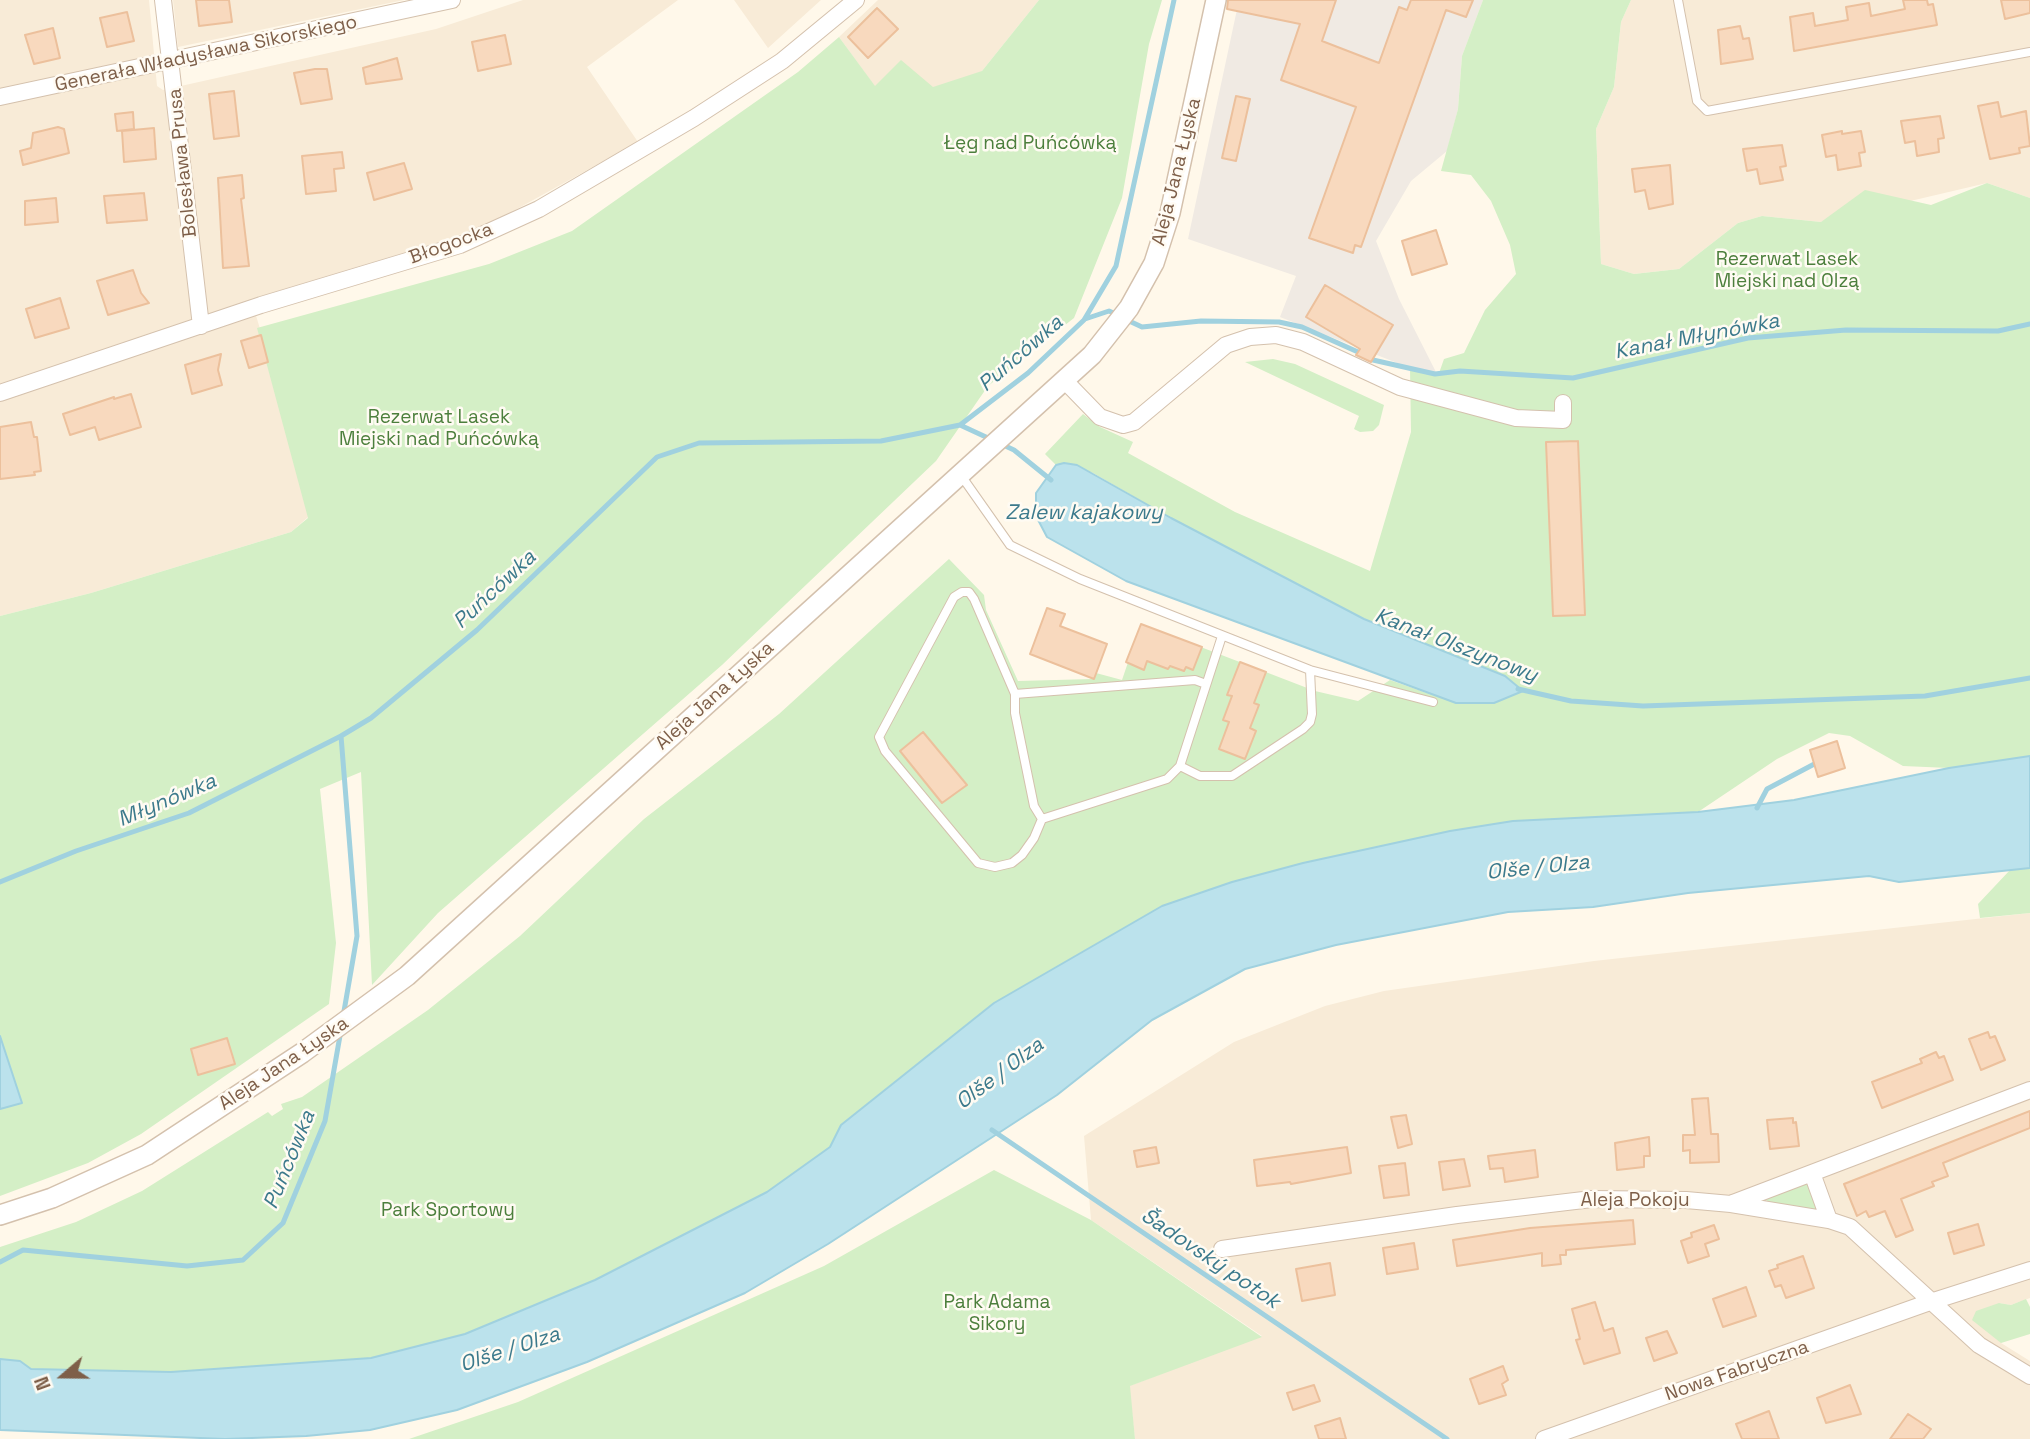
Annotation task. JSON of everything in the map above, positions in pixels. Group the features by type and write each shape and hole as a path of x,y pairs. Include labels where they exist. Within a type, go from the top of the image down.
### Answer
{"street":[{"name":"Bolesława Prusa","path":"163,0 201,326"},
{"name":"Błogocka","path":"0,393 460,244 539,209 694,118 782,61 856,0"},
{"name":"Aleja Jana Łyska","path":"0,1215 52,1198 147,1155 302,1053 396,985 1065,382 1109,336 1129,308 1154,263 1170,214 1216,0"},
{"name":"Generała Władysława Sikorskiego","path":"0,97 443,1"},
{"path":"1065,382 1100,417 1123,425 1134,422 1226,345 1250,337 1276,335 1303,342 1400,387 1516,418 1563,420 1563,403"},
{"name":"Aleja Pokoju","path":"1222,1249 1457,1214 1592,1199 1686,1200 1731,1204 2030,1090"},
{"path":"1812,1173 1829,1220"},
{"path":"1731,1204 1829,1220 1850,1227 1979,1345 2030,1376"},
{"name":"Nowa Fabryczna","path":"1545,1439 1930,1302 2030,1270"}],"lane":[{"path":"1678,0 1697,101 1707,111 2030,52"},
{"path":"960,474 1010,545 1080,579 1310,670 1433,702"},
{"path":"1042,819 1034,806 1015,713 1015,694 974,599 969,592 961,592 954,597 879,737 885,751 978,863 995,867 1012,863 1023,855 1042,819 1167,779 1180,766 1222,636"},
{"path":"1180,766 1200,776 1232,776 1303,729 1310,722 1312,714 1310,670"},
{"path":"1015,694 1195,680 1206,684"}],"shaded area":[{"path":"0,0 149,0 157,86 163,90 436,29 523,0 678,0 587,67 638,142 497,220 446,240 251,299 315,511 291,532 91,593 0,616"},
{"path":"173,0 404,0 178,47"},
{"path":"734,0 821,0 768,48"},
{"path":"878,0 1039,0 954,106 875,87 839,37"},
{"path":"1239,0 1483,0 1462,56 1458,109 1447,151 1411,181 1376,241 1399,299 1438,376 1410,368 1280,317 1296,276 1188,239"},
{"path":"1631,0 2030,0 2030,198 1987,183 1821,222 1762,216 1738,223 1679,269 1634,274 1601,264 1596,129 1614,87 1621,22"},
{"path":"2030,913 2030,1298 2011,1305 1999,1303 2001,1343 2030,1361 2030,1439 1135,1439 1129,1386 1262,1336 1091,1220 1084,1136 1234,1042 1325,1006 1384,991 1594,961"}],"green space":[{"path":"1039,0 1162,0 1149,44 1122,198 1074,318 988,386 936,461 722,665 438,913 372,985 361,772 320,789 336,943 329,1004 141,1134 88,1163 0,1196 0,616 91,593 291,532 308,518 257,328 489,264 572,231 798,72 839,37 875,86 901,60 933,87 982,71"},
{"path":"1483,0 1631,0 1621,22 1614,87 1596,129 1601,264 1634,274 1679,269 1738,223 1762,216 1821,222 1865,190 1931,205 1987,183 2030,198 2030,756 1949,768 1903,766 1850,736 1829,733 1777,759 1698,812 1513,821 842,1125 830,1147 767,1192 595,1280 465,1334 371,1358 288,1366 171,1372 31,1369 20,1361 0,1359 0,1247 76,1222 142,1191 268,1112 272,1116 283,1109 281,1104 302,1097 428,1010 520,936 644,819 779,714 949,559 984,595 986,610 1018,681 1093,679 1096,673 1122,680 1141,624 1315,691 1358,701 1390,680 1427,693 1505,676 1364,619 1171,518 1093,473 1064,463 1056,465 1045,454 1083,414 1100,427 1133,442 1128,453 1235,512 1370,571 1411,432 1410,368 1438,376 1444,359 1464,353 1485,310 1516,274 1510,245 1491,201 1471,175 1441,171 1458,109 1462,56"},
{"path":"1273,359 1295,364 1384,405 1379,425 1373,431 1360,432 1354,429 1359,416 1245,362"},
{"path":"2030,868 2030,913 1980,918 1978,904 2010,870"},
{"name":"Park Adama Sikory","path":"994,1170 1091,1220 1262,1337 1130,1386 1135,1439 409,1439 518,1402 824,1266"},
{"path":"1807,1184 1817,1211 1768,1204 1766,1199"},
{"path":"2026,1299 2030,1307 2030,1334 2001,1343 1972,1320 1976,1311 1999,1303 2011,1305"}],"water":[{"name":"Zalew kajakowy","path":"1056,465 1077,465 1171,518 1364,619 1505,676 1523,691 1494,703 1456,703 1126,581 1047,537 1036,516 1036,493"},
{"name":"Olše / Olza","path":"2030,756 2030,868 1899,882 1869,876 1688,893 1593,907 1508,912 1336,945 1245,969 1152,1020 1057,1095 828,1244 745,1293 587,1362 457,1410 370,1430 306,1436 225,1439 0,1430 0,1359 20,1361 31,1369 171,1372 371,1358 465,1334 595,1280 767,1192 830,1147 841,1125 994,1003 1162,906 1232,882 1303,863 1450,831 1513,821 1698,812 1794,800 1949,768"},
{"path":"0,1036 22,1103 0,1109"}],"building":[{"path":"196,0 229,0 232,22 199,26"},
{"path":"1228,0 1336,0 1322,41 1379,63 1399,7 1407,10 1411,0 1473,0 1466,17 1446,10 1361,247 1355,245 1353,253 1309,238 1356,107 1281,80 1300,24 1227,9"},
{"path":"1903,0 1927,0 1928,5 1933,4 1937,25 1794,51 1790,17 1813,13 1815,26 1848,20 1846,7 1869,3 1871,16 1905,9"},
{"path":"2001,0 2030,0 2030,13 2005,19"},
{"path":"877,8 898,29 868,58 848,37"},
{"path":"127,12 134,41 107,47 100,18"},
{"path":"1740,26 1743,39 1749,38 1753,59 1721,64 1718,30"},
{"path":"53,28 60,58 34,64 25,35"},
{"path":"505,35 511,64 478,71 472,42"},
{"path":"397,58 402,79 366,84 363,68"},
{"path":"327,69 332,99 301,104 294,73"},
{"path":"234,91 239,136 214,139 209,94"},
{"path":"1236,96 1250,99 1236,161 1222,158"},
{"path":"1998,102 2001,117 2026,111 2030,146 2019,148 2020,153 1990,159 1978,106"},
{"path":"133,112 134,129 117,131 115,114"},
{"path":"1940,116 1944,138 1938,139 1939,152 1917,156 1915,141 1905,143 1901,121"},
{"path":"58,127 64,129 69,153 23,165 20,151 31,148 33,133"},
{"path":"154,128 156,159 124,162 122,131"},
{"path":"1842,131 1842,134 1861,131 1865,152 1859,153 1861,166 1838,170 1836,155 1826,157 1822,135"},
{"path":"1782,145 1786,166 1780,167 1783,180 1760,184 1757,169 1747,171 1743,149"},
{"path":"342,152 344,168 334,169 336,191 306,194 302,156"},
{"path":"404,163 412,189 374,200 367,173"},
{"path":"1670,165 1673,204 1649,209 1645,190 1635,192 1632,169"},
{"path":"242,175 244,198 241,199 249,266 223,268 218,178"},
{"path":"144,193 147,220 107,223 104,196"},
{"path":"56,198 58,222 25,225 25,201"},
{"path":"1436,230 1447,264 1412,275 1402,241"},
{"path":"133,270 141,293 149,303 108,315 97,281"},
{"path":"1325,285 1393,325 1371,362 1356,355 1360,349 1306,317"},
{"path":"60,298 69,328 35,338 26,309"},
{"path":"261,335 268,362 249,368 241,341"},
{"path":"221,354 218,370 222,385 192,394 185,365"},
{"path":"131,394 141,427 99,440 95,427 70,435 63,414"},
{"path":"31,422 34,437 37,437 41,471 34,472 35,475 0,479 0,427"},
{"path":"1578,441 1585,615 1553,616 1546,442"},
{"path":"1047,608 1065,614 1060,626 1107,644 1094,679 1030,654"},
{"path":"1141,624 1202,647 1193,670 1186,667 1184,671 1170,666 1168,669 1147,661 1144,670 1126,662"},
{"path":"1240,662 1266,672 1254,703 1259,705 1250,728 1256,731 1245,759 1219,749 1229,722 1223,720 1232,696 1227,695"},
{"path":"923,732 967,785 942,803 900,751"},
{"path":"1837,741 1845,768 1818,777 1810,750"},
{"path":"1988,1032 1990,1038 1995,1036 2005,1060 1981,1070 1969,1039"},
{"path":"227,1038 235,1064 198,1075 191,1049"},
{"path":"1936,1052 1939,1058 1944,1056 1953,1080 1882,1108 1872,1082 1922,1063 1920,1059"},
{"path":"1708,1098 1711,1134 1718,1134 1719,1162 1690,1163 1690,1150 1683,1151 1683,1135 1695,1135 1692,1099"},
{"path":"2030,1111 2030,1128 1943,1163 1948,1176 1932,1182 1934,1186 1901,1199 1913,1230 1896,1237 1885,1211 1869,1217 1866,1211 1857,1216 1844,1184"},
{"path":"1406,1115 1412,1144 1398,1148 1391,1117"},
{"path":"1793,1118 1799,1146 1770,1149 1767,1120"},
{"path":"1649,1137 1650,1156 1644,1156 1644,1167 1617,1170 1615,1143"},
{"path":"1156,1147 1159,1163 1137,1167 1134,1151"},
{"path":"1347,1147 1351,1173 1291,1184 1257,1186 1254,1160"},
{"path":"1535,1150 1538,1177 1505,1182 1503,1168 1490,1169 1488,1156"},
{"path":"1464,1159 1470,1186 1443,1190 1439,1162"},
{"path":"1405,1163 1409,1195 1384,1198 1379,1166"},
{"path":"1633,1220 1635,1244 1566,1250 1566,1255 1560,1255 1561,1264 1542,1266 1542,1253 1457,1266 1453,1240 1530,1228"},
{"path":"1978,1224 1984,1245 1954,1254 1948,1233"},
{"path":"1714,1225 1719,1239 1705,1244 1709,1256 1688,1263 1681,1241 1692,1237 1691,1233"},
{"path":"1414,1243 1418,1269 1387,1274 1383,1248"},
{"path":"1803,1256 1814,1288 1786,1298 1781,1285 1775,1287 1769,1271 1778,1268 1777,1265"},
{"path":"1330,1263 1335,1295 1302,1301 1296,1269"},
{"path":"1746,1287 1756,1316 1723,1327 1713,1299"},
{"path":"1595,1302 1604,1331 1613,1328 1620,1353 1584,1364 1576,1340 1580,1339 1572,1309"},
{"path":"1667,1331 1677,1353 1654,1361 1646,1338"},
{"path":"1503,1366 1508,1380 1502,1384 1506,1395 1479,1404 1470,1379"},
{"path":"1314,1385 1320,1401 1293,1410 1287,1393"},
{"path":"1850,1385 1861,1414 1826,1423 1817,1398"},
{"path":"1769,1411 1779,1439 1742,1439 1736,1424"},
{"path":"1908,1414 1931,1429 1923,1439 1890,1439"},
{"path":"1340,1418 1346,1439 1319,1439 1315,1426"}],"waterway":[{"name":"Puńcówka","path":"343,1017 357,936 341,736 371,718 477,630 657,457 699,443 881,441 960,425 1028,373 1084,320 1116,266 1174,0"},
{"name":"Kanał Młynówka","path":"1085,319 1109,311 1118,315"},
{"name":"Kanał Młynówka","path":"1127,320 1142,327 1201,321 1279,322 1302,327 1358,352"},
{"name":"Kanał Młynówka","path":"1373,360 1435,374 1460,371 1573,378 1748,338 1846,330 1998,331 2030,324"},
{"name":"Kanał Olszynowy","path":"960,425 1014,450 1051,480"},
{"name":"Kanał Olszynowy","path":"1518,689 1571,701 1643,706 1925,696 2030,678"},
{"name":"Młynówka","path":"0,882 76,851 189,813 341,736"},
{"path":"1757,808 1767,789 1820,761"},
{"name":"Puńcówka","path":"0,1262 23,1250 187,1266 243,1260 283,1223 325,1121 341,1030"},
{"name":"Šadovský potok","path":"992,1130 1447,1439"}],"park label":[{"name":"Łęg nad Puńcówką","path":"1030,144"},
{"name":"Rezerwat Lasek Miejski nad Olzą","path":"1787,271"},
{"name":"Rezerwat Lasek Miejski nad Puńcówką","path":"439,429"},
{"name":"Park Sportowy","path":"448,1211"}]}
